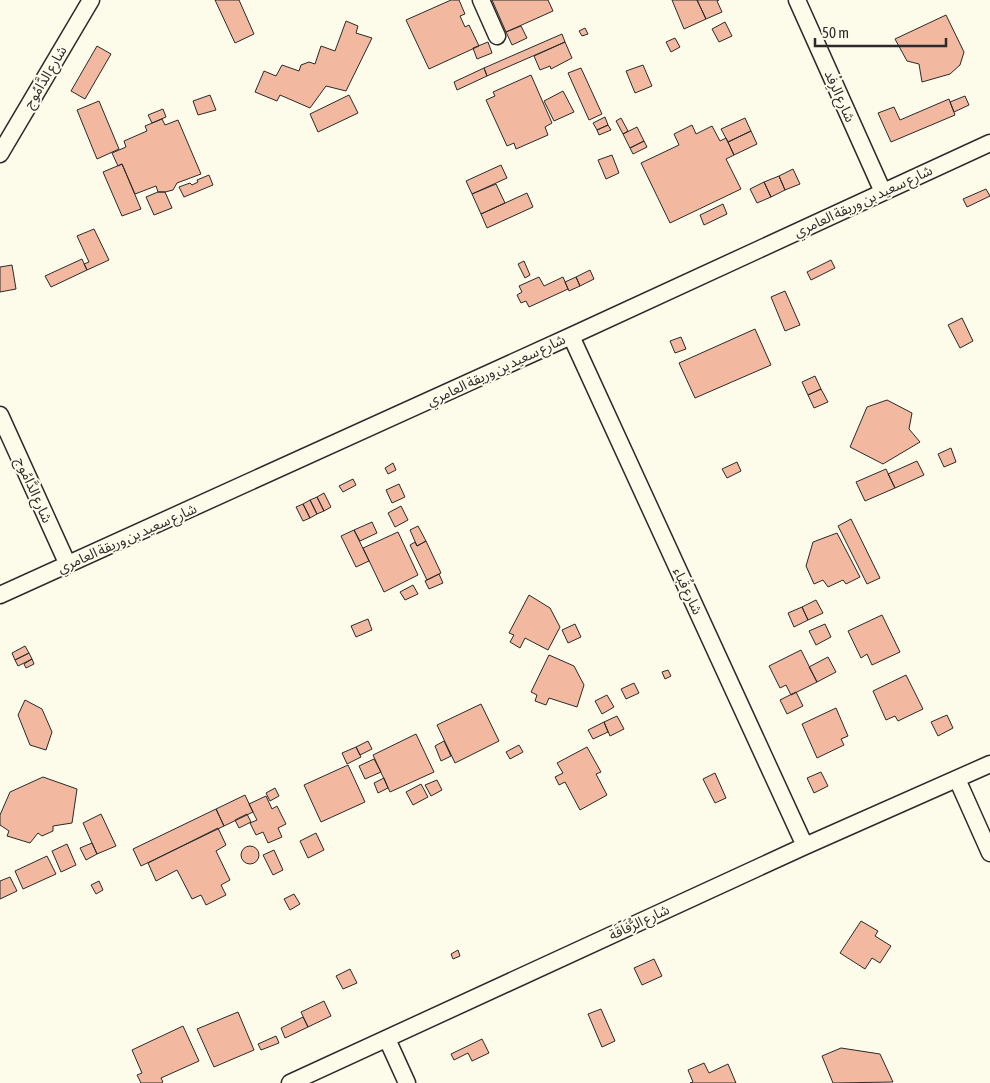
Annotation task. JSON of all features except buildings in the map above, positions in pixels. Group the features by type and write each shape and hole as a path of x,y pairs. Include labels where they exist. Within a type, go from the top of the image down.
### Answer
{"street":[{"name":"شارع الدَّامُوج","path":"0,154 91,0"},
{"path":"481,0 497,36"},
{"name":"شارع الرِفْد","path":"797,0 883,192"},
{"name":"شارع سعيد بن وريقة العامري","path":"0,595 571,336 990,143"},
{"name":"شارع قُباء","path":"571,336 805,846"},
{"name":"شارع الدَّامُوج","path":"0,414 68,565"},
{"name":"شارع الرُّفَاقَة","path":"290,1083 805,846 990,764"},
{"path":"956,779 990,853"},
{"path":"387,1039 407,1083"}]}
